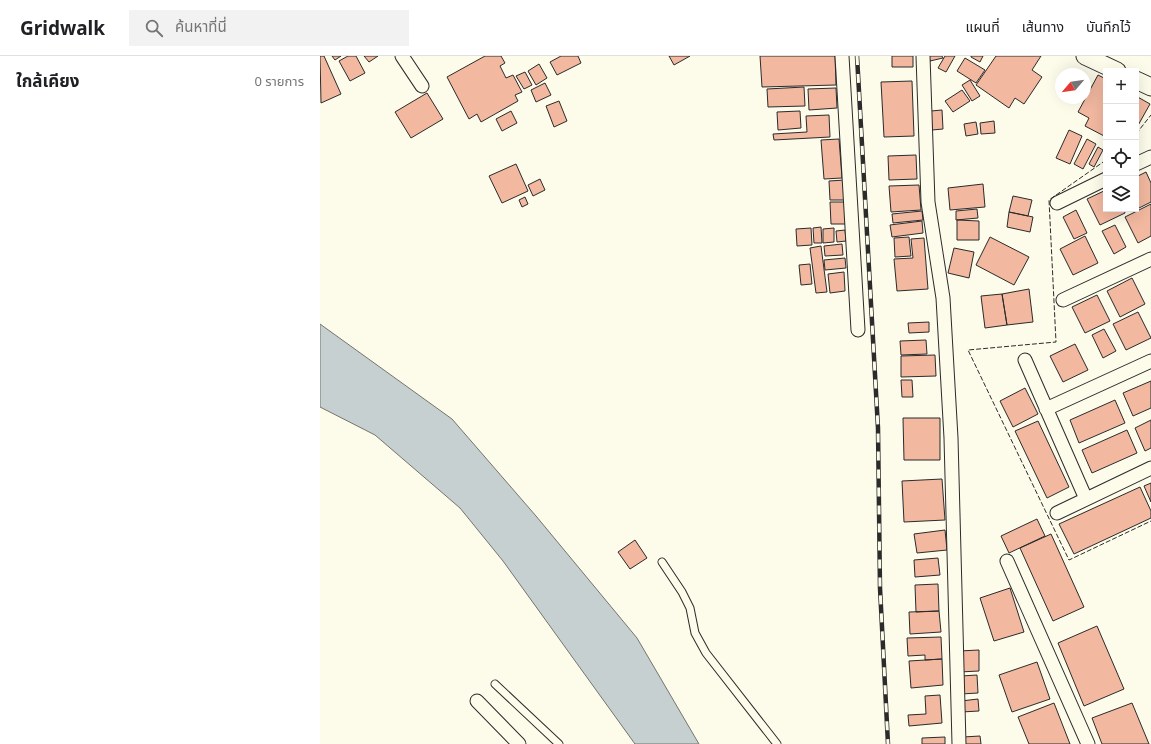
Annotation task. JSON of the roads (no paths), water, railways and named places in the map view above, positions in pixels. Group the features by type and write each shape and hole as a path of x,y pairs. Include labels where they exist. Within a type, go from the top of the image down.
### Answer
{"street":[{"path":"402,56 422,86"},
{"path":"842,56 858,330"},
{"path":"923,56 928,202 943,298 950,430 960,744"},
{"path":"1085,56 1111,68"},
{"path":"1139,81 1151,87"},
{"path":"1139,163 1151,157"},
{"path":"1057,203 1103,180"},
{"path":"1063,300 1151,259"},
{"path":"1025,360 1086,499"},
{"path":"1046,409 1151,361"},
{"path":"1057,513 1151,468"},
{"path":"1007,561 1088,744"},
{"path":"477,701 519,744"}],"lane":[{"path":"662,562 682,592 690,608 695,633 706,653 777,744"},
{"path":"495,684 559,744"}],"railway":[{"path":"857,56 878,428 880,588 888,744"}]}
